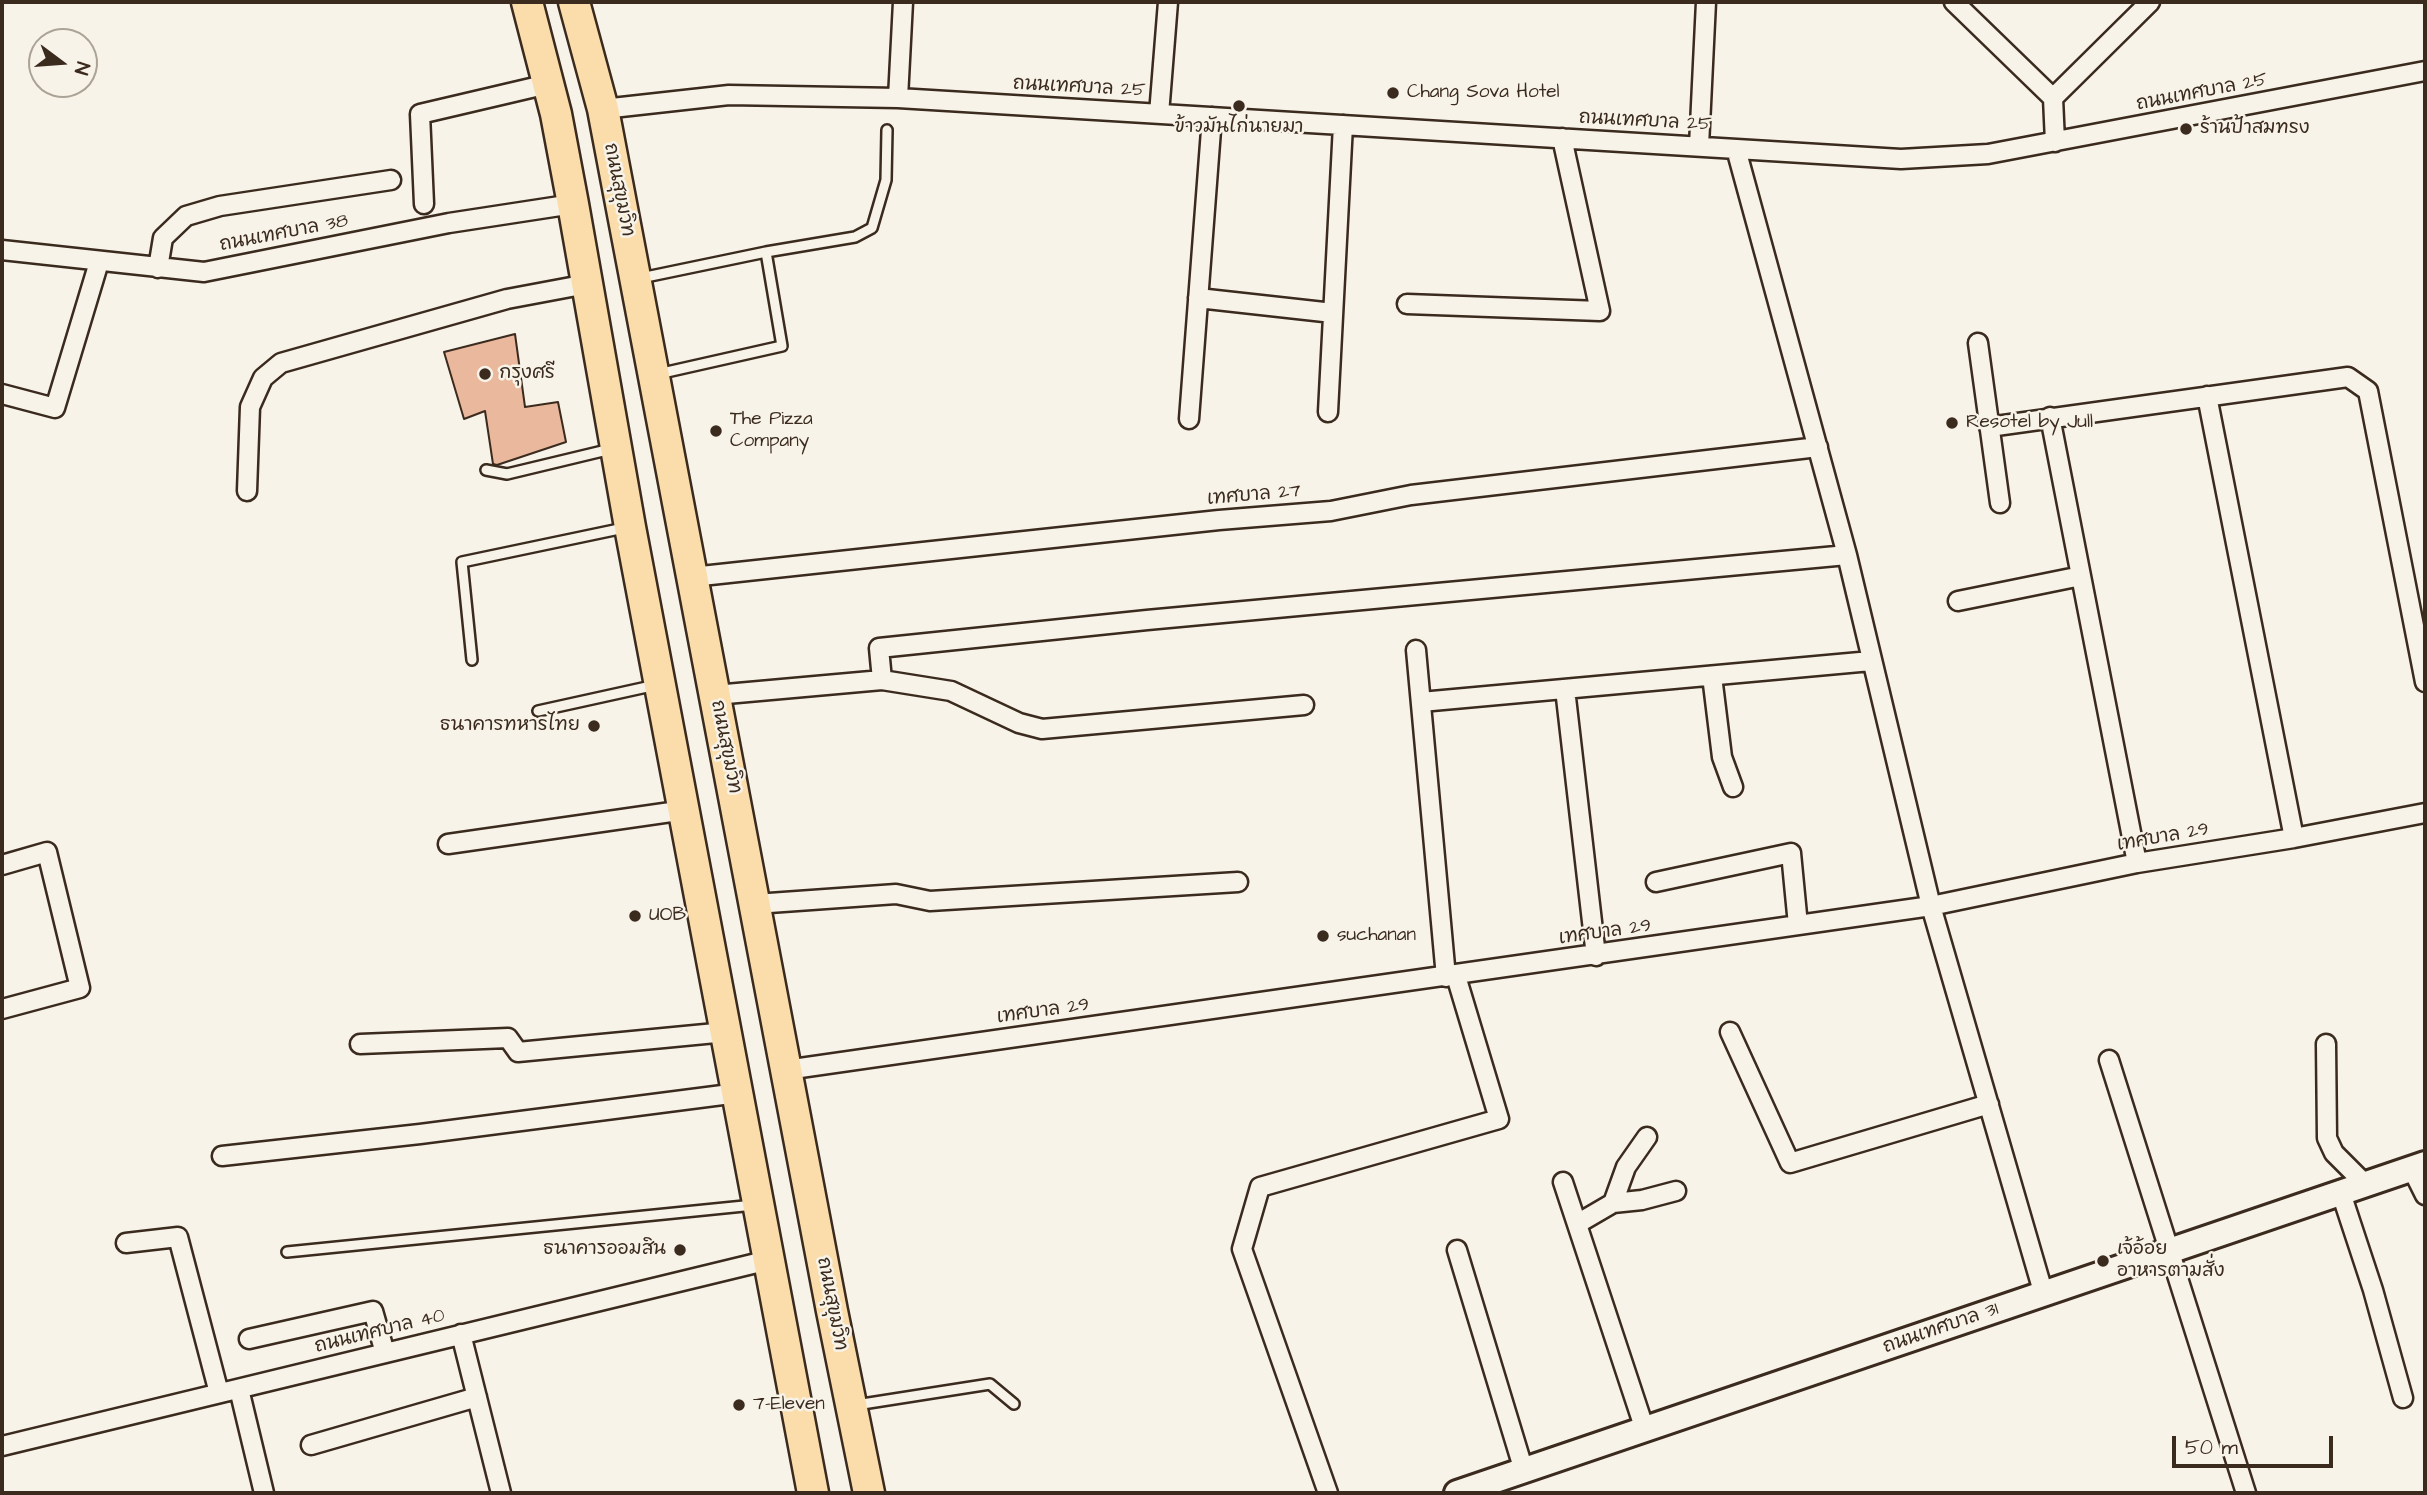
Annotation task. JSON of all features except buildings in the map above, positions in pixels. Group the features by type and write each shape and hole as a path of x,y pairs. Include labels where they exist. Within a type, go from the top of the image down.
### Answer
{"highway":[{"path":"527,2 556,114 630,527 813,1493"},
{"name":"ถนนสุขุมวิท","path":"574,2 603,109 869,1493"},
{"path":"556,114 603,109"}],"main road":[{"name":"ถนนเทศบาล 31","path":"1457,1493 2419,1166"}],"street":[{"path":"898,98 904,2"},
{"path":"1159,114 1168,2"},
{"path":"1699,146 1706,2"},
{"path":"2053,98 2150,2"},
{"path":"1962,4 2053,98 2055,142"},
{"name":"ถนนเทศบาล 25","path":"603,109 729,95 898,98 1901,159 1987,154 2424,72"},
{"path":"424,204 420,114 548,84"},
{"path":"1189,419 1212,117"},
{"path":"1328,412 1343,125"},
{"path":"1407,304 1600,311 1562,138"},
{"path":"1736,149 1847,555 1931,906 2044,1295"},
{"path":"158,268 163,238 186,216 220,206 391,180"},
{"name":"ถนนเทศบาล 38","path":"2,250 204,272 449,223 573,204"},
{"path":"2,394 55,408 99,262"},
{"path":"247,491 250,407 263,378 281,363 507,299 587,284"},
{"path":"1198,298 1333,313"},
{"path":"1978,343 2000,503"},
{"path":"1989,426 2348,377 2368,391 2419,620 2425,682"},
{"path":"2207,396 2294,838"},
{"path":"2050,417 2137,863"},
{"name":"เทศบาล 27","path":"692,577 1331,510 1411,495 1818,447"},
{"path":"881,680 879,648 1147,620 1847,555"},
{"path":"1958,601 2081,576"},
{"path":"1328,1493 1242,1249 1260,1187 1499,1119 1451,976 1416,650"},
{"path":"1421,702 1871,661"},
{"path":"1712,676 1722,757 1733,787"},
{"path":"715,695 881,680 951,691 1019,723 1042,729 1304,705"},
{"path":"1565,689 1596,956"},
{"path":"448,844 685,810"},
{"name":"เทศบาล 29","path":"786,1070 1931,906 2137,863 2294,838 2425,813"},
{"path":"2,865 47,852 80,988 2,1009"},
{"path":"1656,882 1791,853 1798,925"},
{"path":"755,904 895,894 930,901 1238,882"},
{"path":"1730,1031 1790,1163 1989,1104"},
{"path":"360,1044 508,1038 518,1052 726,1032"},
{"path":"2326,1044 2327,1138 2334,1153 2366,1185"},
{"path":"2109,1060 2246,1493"},
{"path":"222,1156 738,1093"},
{"path":"1613,1203 1626,1167 1647,1137"},
{"path":"2419,1166 2425,1195"},
{"path":"1563,1182 1645,1430"},
{"path":"1577,1224 1613,1203 1642,1200 1676,1191"},
{"path":"2342,1194 2403,1398"},
{"path":"126,1244 178,1237 219,1393"},
{"path":"1457,1250 1524,1471"},
{"name":"ถนนเทศบาล 40","path":"2,1446 769,1260"},
{"path":"249,1339 373,1311 385,1353"},
{"path":"461,1334 501,1493"},
{"path":"239,1389 264,1493"},
{"path":"311,1446 477,1397"}],"lane":[{"path":"635,279 765,252 855,237 872,228 886,180 887,130"},
{"path":"654,375 782,346 765,252"},
{"path":"486,470 506,474 617,448"},
{"path":"472,660 462,562 630,527"},
{"path":"538,711 661,684"},
{"path":"287,1252 759,1205"},
{"path":"851,1406 990,1384 1014,1404"}],"place":[{"name":"Chang Sova Hotel","path":"1393,93"},
{"name":"ข้าวมันไก่นายมา","path":"1239,106"},
{"name":"ร้านป้าสมทรง","path":"2186,129"},
{"name":"กรุงศรี","path":"485,374"},
{"name":"Resotel by Jull","path":"1952,423"},
{"name":"The Pizza Company","path":"716,431"},
{"name":"ธนาคารทหารไทย","path":"594,726"},
{"name":"UOB","path":"635,916"},
{"name":"suchanan","path":"1323,936"},
{"name":"ธนาคารออมสิน","path":"680,1250"},
{"name":"เจ้อ้อย อาหารตามสั่ง","path":"2103,1261"},
{"name":"7-Eleven","path":"739,1405"}]}
